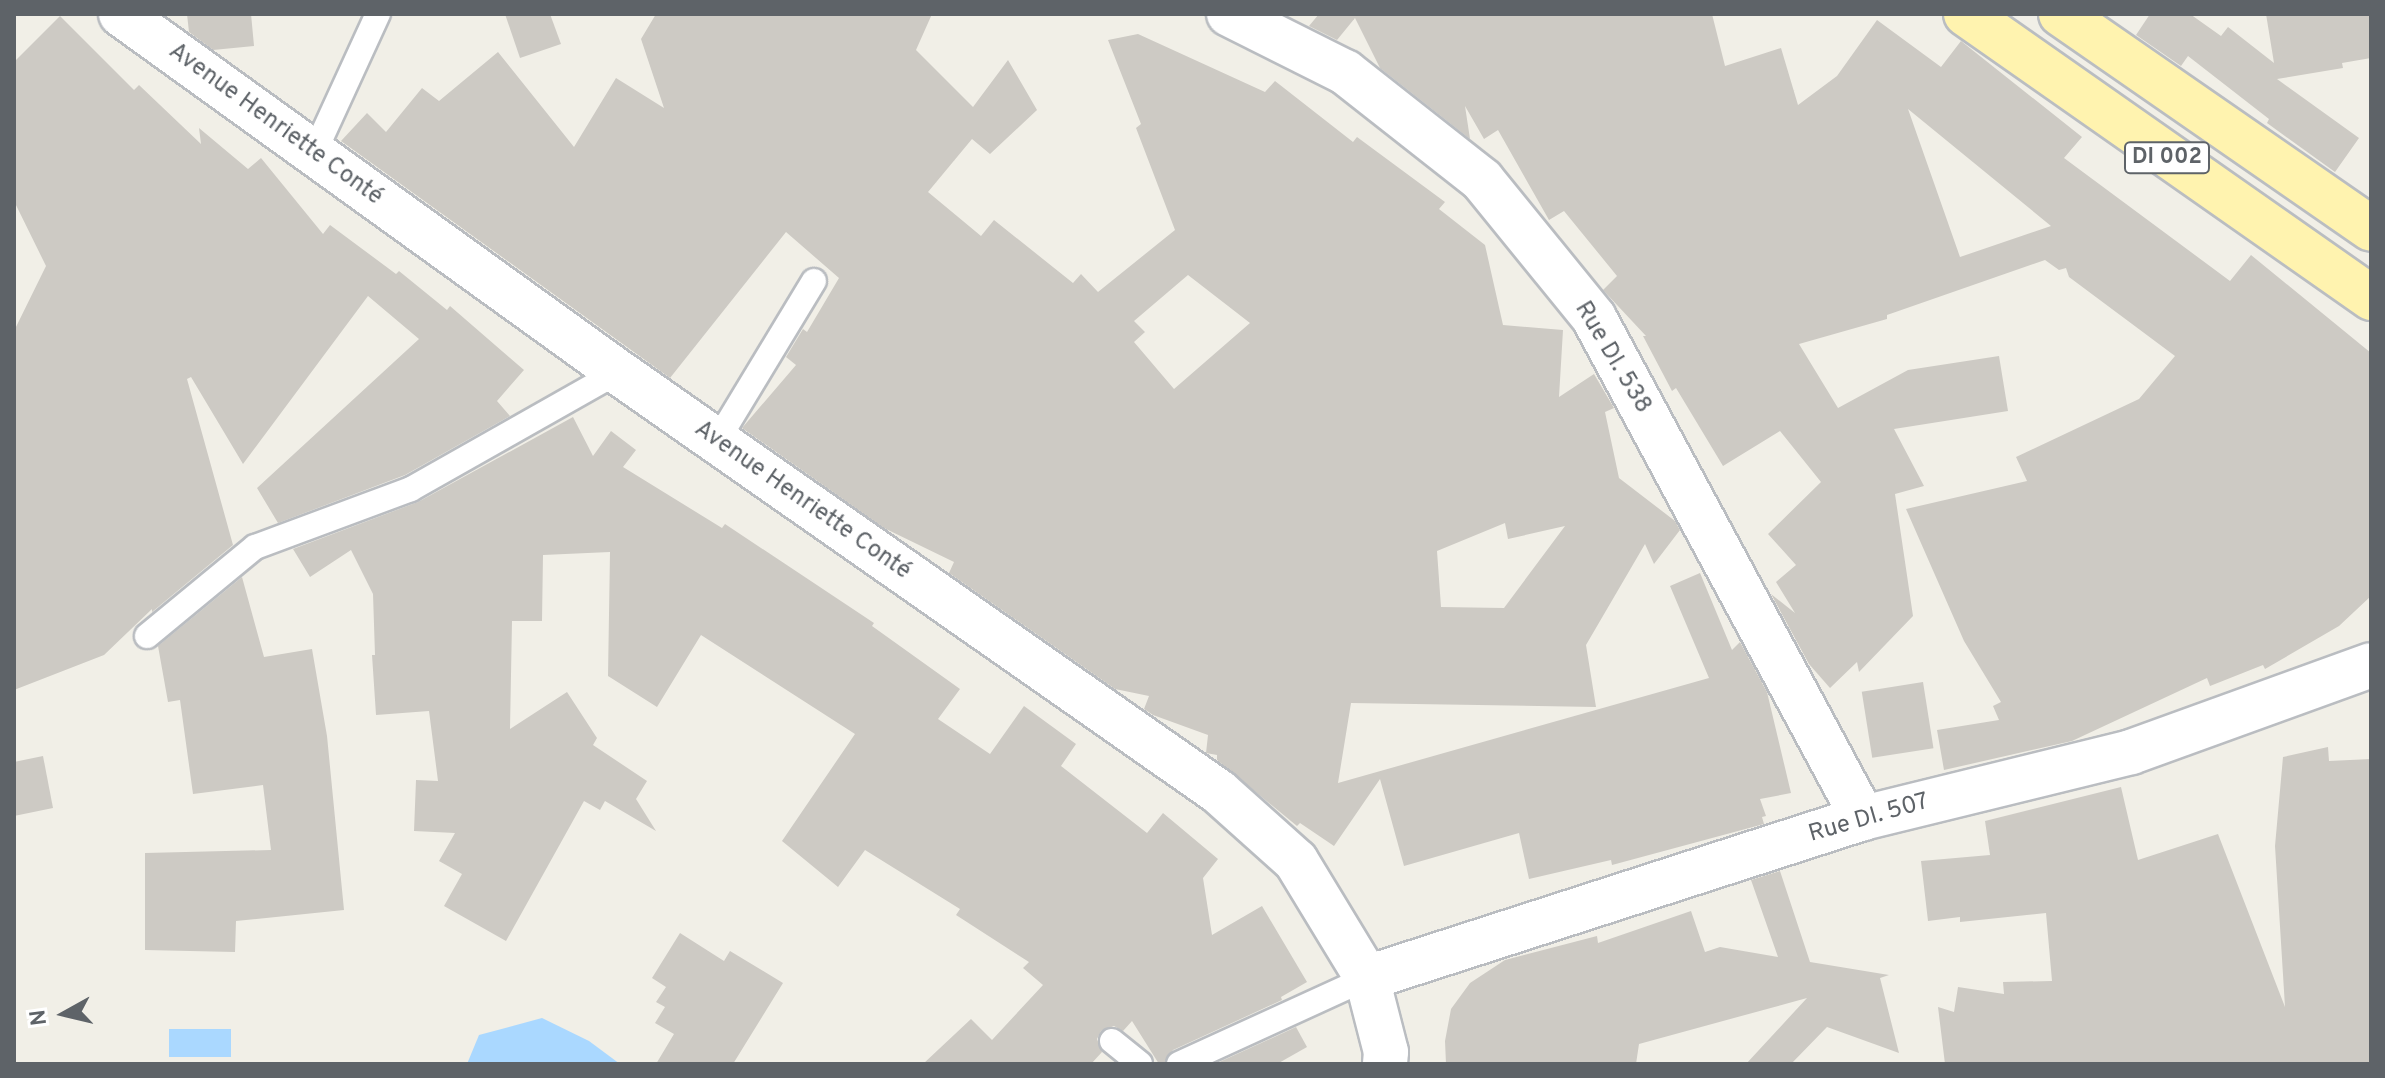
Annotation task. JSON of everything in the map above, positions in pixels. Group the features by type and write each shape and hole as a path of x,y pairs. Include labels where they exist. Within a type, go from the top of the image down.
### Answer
{"main road":[{"name":"DI 002","path":"1966,14 2195,178 2371,298"},
{"name":"DI 002","path":"2061,14 2371,229"}],"street":[{"name":"Avenue Henriette Conté","path":"121,14 618,372 1219,792 1296,861 1367,978 1386,1052 1385,1064"},
{"name":"Rue DI. 538","path":"1229,14 1345,72 1482,180 1594,318 1863,818"},
{"name":"Rue DI. 507","path":"1367,978 1863,818 2131,752 2371,665"}],"lane":[{"path":"314,153 378,14"},
{"path":"717,441 814,281"},
{"path":"147,636 255,547 411,489 618,372"},
{"path":"1179,1064 1367,978"},
{"path":"1112,1041 1140,1064"}],"water":[{"path":"542,1018 589,1041 620,1064 467,1064 479,1035"},
{"path":"169,1029 231,1029 231,1057 169,1057"}],"building":[{"path":"187,14 251,14 254,46 213,50 189,32"},
{"path":"505,14 550,14 561,44 520,58"},
{"path":"656,14 932,14 916,50 973,107 1008,60 1037,110 990,154 972,139 928,192 981,236 994,220 1073,283 1081,274 1098,292 1175,230 1136,128 1141,124 1108,40 1138,34 1265,92 1275,81 1353,142 1357,137 1445,202 1439,209 1485,245 1503,325 1563,330 1559,397 1594,374 1614,408 1605,412 1619,478 1675,521 1680,530 1654,564 1645,544 1586,645 1596,707 1351,703 1338,783 1709,678 1670,586 1700,573 1732,650 1740,642 1767,692 1791,793 1760,799 1766,816 1762,817 1764,824 1612,865 1611,860 1529,879 1519,833 1404,866 1380,779 1334,846 1300,823 1297,826 1217,760 1217,755 1206,753 1208,735 1153,715 1144,709 1149,696 1115,689 949,573 954,562 884,528 742,428 796,365 786,357 803,329 807,332 839,278 786,232 670,378 341,141 367,113 386,132 422,88 439,101 498,52 574,147 616,78 664,108 641,39","holes":["1188,275 1250,323 1174,389 1134,342 1145,332 1134,321","1505,523 1508,539 1565,526 1504,608 1441,607 1437,551"]},
{"path":"1319,14 1712,14 1725,66 1781,48 1798,105 1837,76 1877,20 1941,67 1961,41 2082,137 2064,158 2230,281 2251,255 2371,353 2371,596 2339,626 2265,669 2263,665 2210,686 2207,678 2072,741 1944,770 1937,730 1999,720 1993,706 2001,702 1964,641 1906,509 2027,481 2016,457 2139,399 2175,356 2069,277 2066,268 2059,270 2045,260 1887,315 1887,319 1799,344 1838,408 1908,370 1999,356 2008,411 1894,429 1924,486 1895,494 1913,616 1859,672 1857,662 1830,688 1809,664 1771,594 1795,613 1776,582 1796,565 1768,534 1821,482 1780,431 1723,466 1676,388 1672,391 1643,336 1646,336 1603,290 1617,276 1564,211 1549,220 1498,130 1484,139 1465,106 1470,139 1380,68 1355,18 1337,40 1309,26","holes":["1908,109 2051,226 1960,257"]},
{"path":"2150,14 2190,14 2221,36 2228,27 2274,63 2266,14 2371,14 2371,58 2342,63 2343,68 2277,79 2359,138 2335,172 2267,123 2269,119 2188,56 2181,66 2136,35"},
{"path":"60,16 134,90 139,85 201,144 199,128 248,169 261,158 323,234 330,225 396,274 399,271 447,310 450,306 524,370 497,401 510,416 405,475 278,523 257,488 419,339 368,296 243,464 191,377 187,379 233,545 152,612 152,609 104,655 14,690 14,331 46,266 14,201 14,62"},
{"path":"573,417 593,456 611,431 636,450 623,467 722,528 725,524 874,623 872,626 960,689 938,719 990,754 1024,706 1076,744 1061,766 1147,833 1163,813 1218,859 1203,878 1212,935 1262,906 1307,982 1281,997 1282,1000 1173,1050 1164,1064 1159,1064 1132,1021 1123,1031 1114,1026 1101,1031 1097,1039 1102,1052 1091,1064 923,1064 971,1019 992,1040 1043,985 1023,968 1029,962 956,915 960,909 865,850 838,887 782,841 855,734 701,635 657,707 608,676 610,552 543,555 542,621 512,621 510,729 567,692 597,738 593,745 647,781 636,799 656,831 605,801 600,810 584,801 506,941 444,906 462,874 439,861 455,833 414,831 416,780 438,781 429,711 376,715 372,655 375,655 373,594 351,550 310,577 293,549 418,502"},
{"path":"242,577 264,657 312,649 327,736 344,910 236,921 235,952 145,950 145,853 271,850 263,785 193,794 180,700 168,702 158,646"},
{"path":"1923,682 1933,748 1872,758 1862,692"},
{"path":"2328,747 2329,761 2371,759 2371,1064 1945,1064 1938,1007 1954,1012 1958,987 2004,994 2003,982 2052,981 2046,913 1960,922 1960,917 1928,921 1921,861 1990,855 1985,821 2121,787 2138,860 2218,834 2285,1007 2275,846 2283,757"},
{"path":"43,756 53,808 14,816 14,762"},
{"path":"1780,871 1810,962 1889,975 1880,978 1899,1053 1827,1027 1791,1064 1746,1064 1807,998 1639,1044 1636,1064 1446,1064 1445,1041 1451,1009 1470,983 1505,960 1597,936 1598,943 1691,911 1705,952 1720,947 1778,957 1751,880"},
{"path":"680,933 724,961 730,951 783,983 733,1064 656,1064 674,1034 655,1023 665,1007 656,1002 666,987 652,978"},
{"path":"1296,1027 1307,1047 1277,1064 1215,1064"}]}
